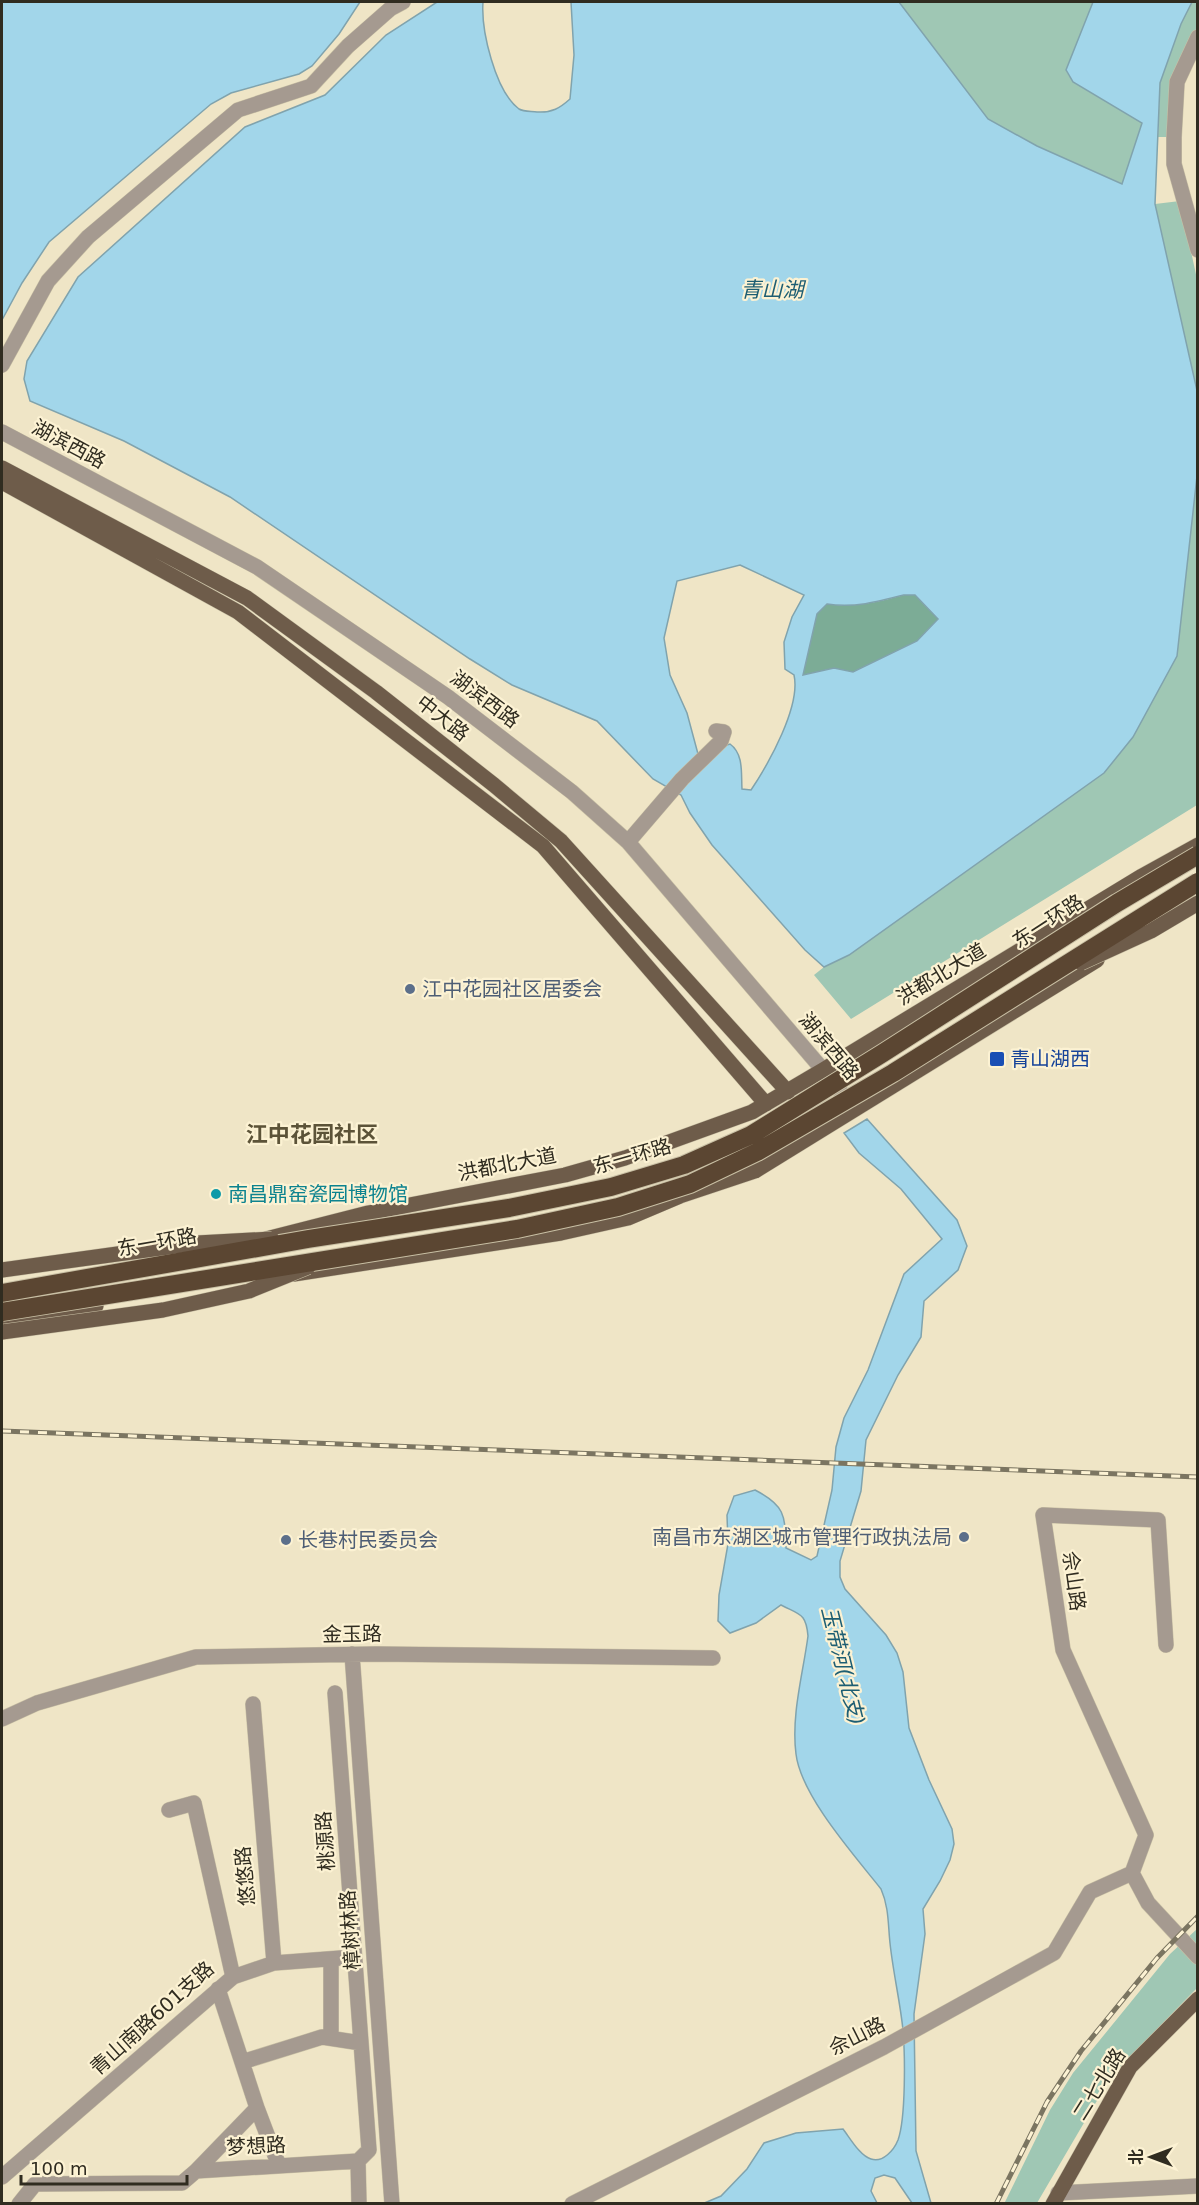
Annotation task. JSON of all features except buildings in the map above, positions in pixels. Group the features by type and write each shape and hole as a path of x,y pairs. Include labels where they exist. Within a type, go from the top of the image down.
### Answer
{"highway":[{"name":"东一环路","path":"2,1293 308,1239 509,1208 610,1188 684,1165 761,1128 1196,853"},
{"path":"2,1312 517,1229 618,1207 690,1184 757,1152 893,1073 1197,882"}],"main road":[{"name":"中大路","path":"2,468 247,598 376,692 561,841 788,1092"},
{"name":"中大路","path":"2,482 238,612 543,846 766,1104"},
{"name":"洪都北大道","path":"2,1286 248,1243 368,1213 565,1175 625,1158 752,1112 1142,876 1196,853"},
{"path":"2,1323 227,1284 561,1233 628,1218 680,1196 755,1171 1197,898"},
{"path":"1032,985 1151,931 1197,903"},
{"path":"2,1270 197,1243 308,1239"},
{"path":"2,1332 163,1310 249,1291 323,1261"},
{"name":"二七北路","path":"1057,2195 1130,2067 1197,1999"}],"street":[{"path":"2,365 48,281 88,237 238,110 311,86 348,46 390,9 403,2"},
{"path":"1197,37 1177,82 1174,137 1174,164 1197,249"},
{"name":"湖滨西路","path":"2,432 257,567 448,697 572,792 627,842 823,1070 854,1110"},
{"path":"627,842 719,736"},
{"name":"佘山路","path":"572,2204 884,2047 1054,1953 1090,1892 1132,1873 1146,1835 1063,1650 1043,1515 1158,1520 1166,1645"},
{"name":"金玉路","path":"2,1719 37,1703 196,1657 352,1654 713,1658"},
{"name":"樟树林路","path":"352,1654 392,2204"},
{"name":"桃源路","path":"335,1693 369,2150 358,2161"},
{"name":"悠悠路","path":"253,1704 274,1963"},
{"name":"青山南路601支路","path":"2,2177 232,1977 194,1803 169,1810"},
{"path":"1132,1873 1148,1904 1197,1957"},
{"path":"232,1977 274,1963 354,1957"},
{"path":"331,1959 331,2038"},
{"path":"218,1989 256,2108 279,2166"},
{"path":"242,2062 322,2037 361,2043"},
{"path":"196,2171 256,2108"},
{"name":"梦想路","path":"19,2204 35,2184 182,2183 196,2171 388,2159"},
{"path":"358,2161 359,2204"},
{"path":"1057,2195 1197,2181"},
{"path":"1057,2195 1197,2186"}],"green space":[{"path":"899,2 1093,2 1066,71 1073,82 1143,123 1122,184 1037,146 988,119"},
{"path":"1192,2 1197,2 1197,37 1177,82 1174,137 1158,137 1160,83 1181,24"},
{"path":"1180,201 1197,279 1197,395 1155,204"},
{"path":"1197,476 1197,805 851,1019 814,975 824,967 849,955 1104,773 1177,656"},
{"path":"904,595 915,595 938,619 917,641 853,672 834,668 803,675 817,614 827,604 856,605"},
{"path":"1197,1929 1197,1988 1112,2075 1037,2203 1004,2204 1050,2110 1073,2073 1170,1954"}],"water":[{"path":"2,2 360,2 339,34 312,66 299,74 231,93 211,104 49,242 22,283 2,320"},
{"name":"青山湖","path":"437,2 483,2 487,43 503,89 519,109 547,112 570,99 574,55 571,2 899,2 988,119 1037,146 1122,184 1142,123 1073,82 1066,70 1093,2 1192,2 1181,24 1160,83 1155,204 1198,395 1197,476 1177,656 1133,737 1104,773 849,955 824,967 805,950 712,845 690,813 681,795 653,779 597,721 512,685 230,497 124,441 30,401 24,379 27,361 78,277 245,127 325,95 386,35","holes":["740,565 804,595 792,617 784,642 785,669 794,675 793,702 782,734 751,790 742,789 740,759 730,744 698,754 687,713 670,675 664,638 677,581","904,595 915,595 938,619 917,641 853,672 834,668 803,675 817,614 827,604 856,605"]},
{"name":"玉带河(北支)","path":"867,1119 957,1220 967,1246 958,1270 924,1301 921,1337 898,1375 866,1440 861,1491 840,1561 840,1577 845,1589 886,1635 897,1653 903,1672 909,1728 929,1780 952,1829 954,1844 950,1860 923,1909 925,1934 914,2014 916,2151 931,2203 912,2203 895,2178 884,2175 875,2178 871,2191 877,2203 702,2204 721,2196 747,2169 764,2143 796,2133 843,2129 863,2154 875,2160 884,2157 894,2148 901,2130 904,2086 903,2030 891,1954 886,1903 881,1889 818,1806 800,1771 796,1754 796,1710 808,1636 806,1623 797,1613 781,1605 756,1623 730,1633 718,1621 719,1595 728,1544 727,1515 734,1496 755,1490 773,1501 784,1520 786,1548 811,1560 817,1556 832,1490 836,1447 844,1418 868,1370 904,1274 942,1239 901,1189 859,1153 844,1133"}],"railway":[{"path":"2,1431 1198,1477"},
{"path":"996,2204 1047,2102 1081,2051 1157,1958 1198,1916"}],"place":[{"name":"江中花园社区居委会","path":"410,989"},
{"name":"青山湖西","path":"997,1059"},
{"name":"南昌鼎窑瓷园博物馆","path":"216,1194"},
{"name":"南昌市东湖区城市管理行政执法局","path":"964,1537"},
{"name":"长巷村民委员会","path":"286,1540"}],"district":[{"name":"江中花园社区","path":"312,1134"}]}
